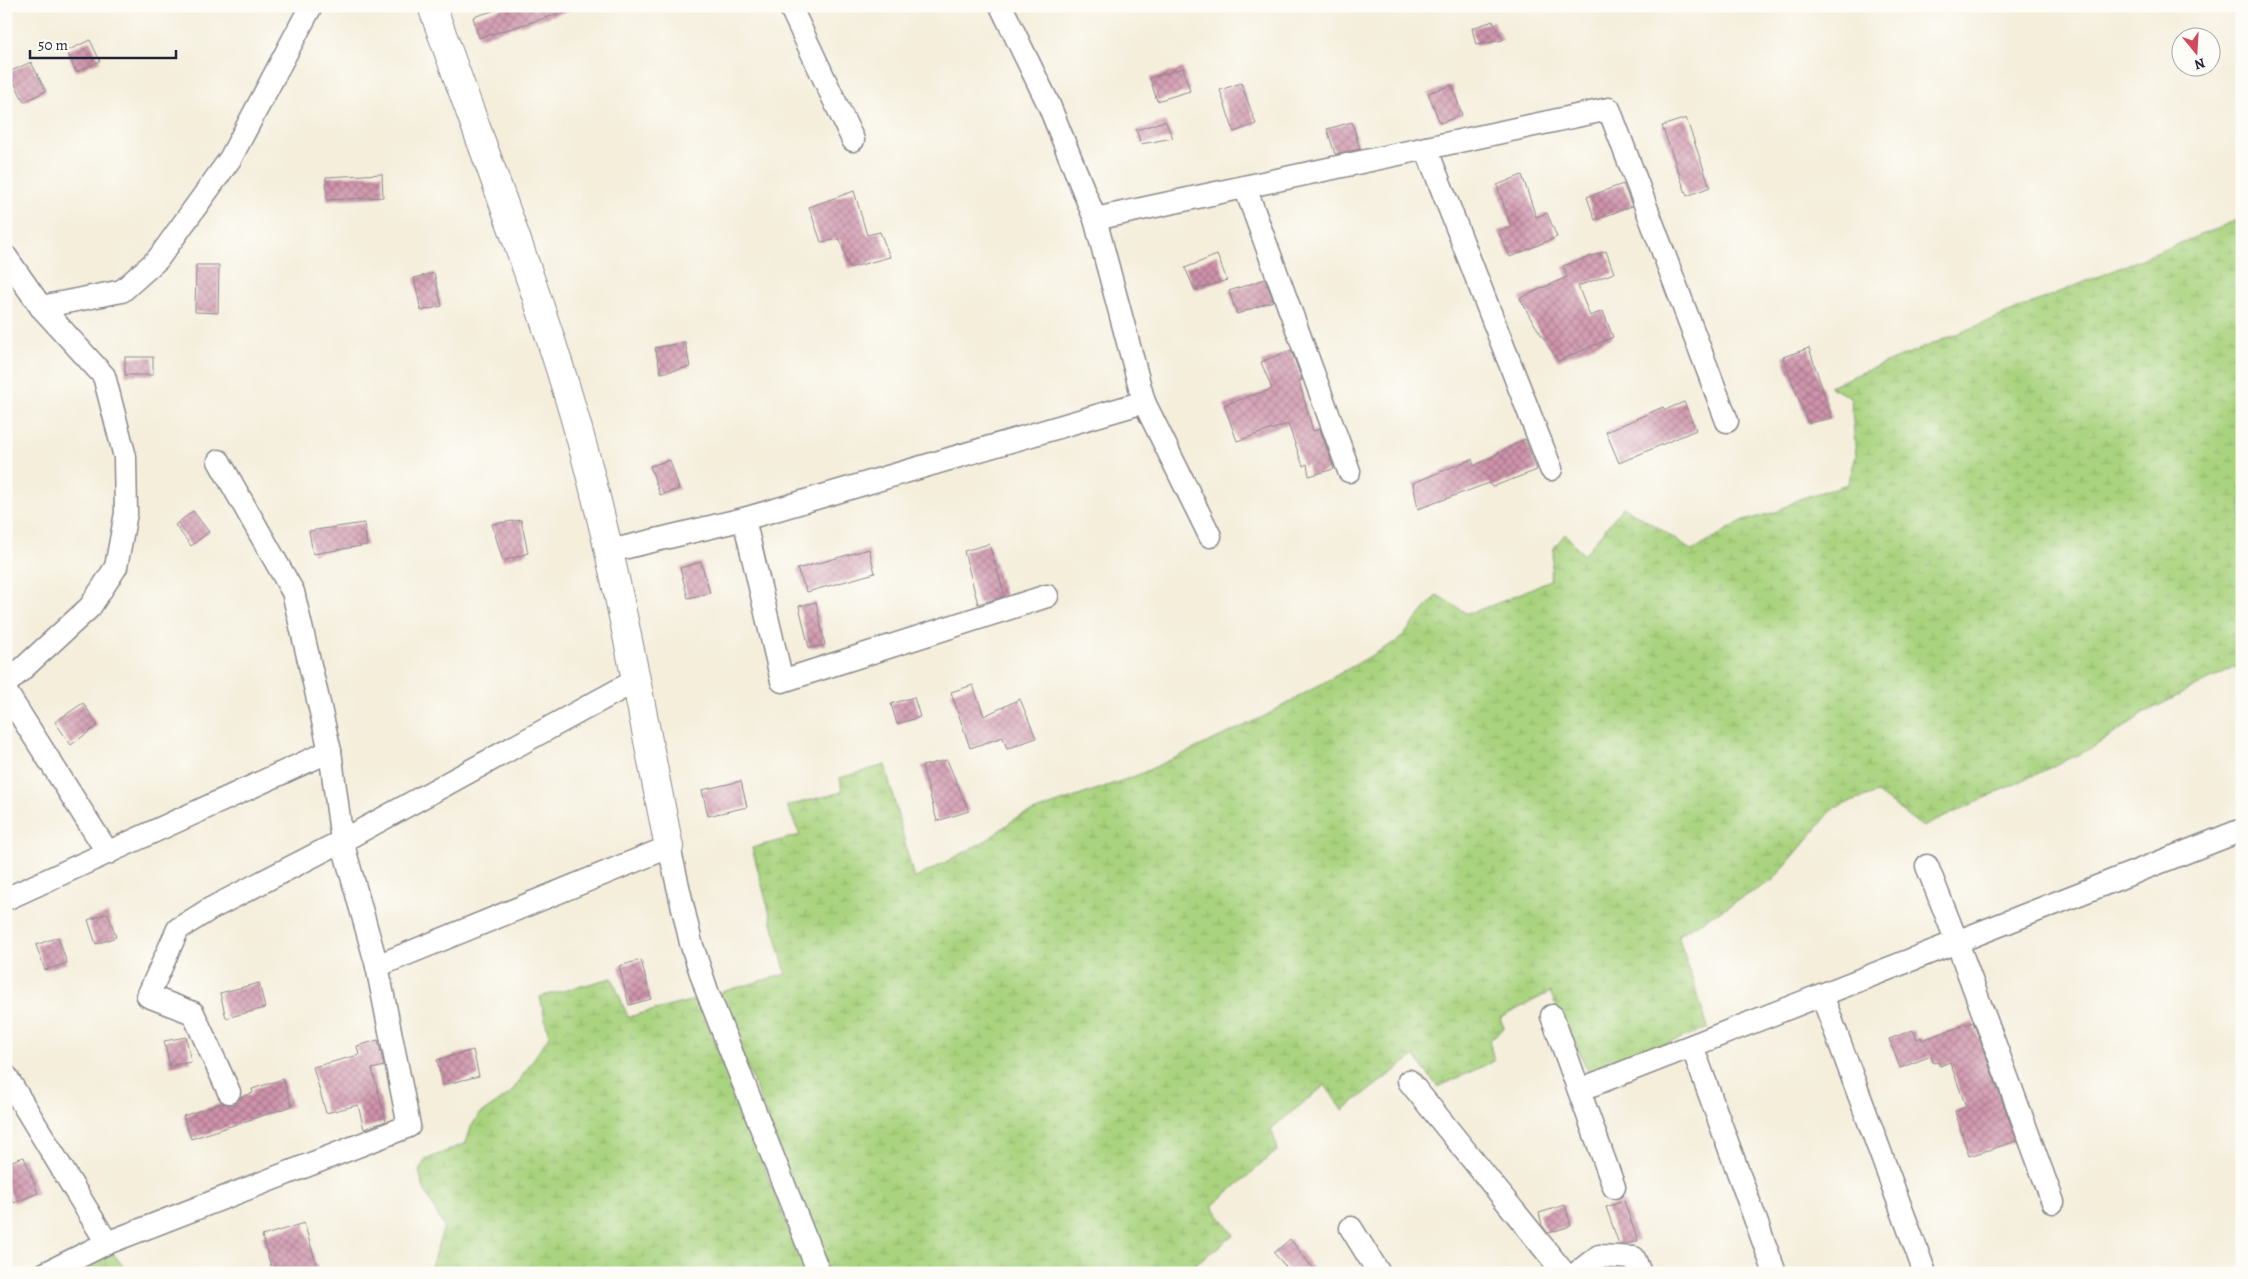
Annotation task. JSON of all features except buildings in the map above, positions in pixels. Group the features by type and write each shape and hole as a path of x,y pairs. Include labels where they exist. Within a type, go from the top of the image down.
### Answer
{"street":[{"path":"41,307 122,291 158,259 230,159 311,6"},
{"path":"432,6 541,310 571,406 610,551 669,847 691,943 707,991 819,1273"},
{"path":"790,6 853,140"},
{"path":"1001,6 1049,105 1094,219 1144,402 1210,536"},
{"path":"1094,219 1609,109 1727,421"},
{"path":"1426,148 1551,468"},
{"path":"1245,187 1349,471"},
{"path":"6,257 41,307 104,376 124,458 126,513 116,567 90,607 6,684"},
{"path":"610,551 744,519 1144,402"},
{"path":"46,1273 107,1243 409,1126 377,966 342,841 330,751 293,592 219,461"},
{"path":"744,519 782,680 1047,596"},
{"path":"229,1092 193,1013 148,996 178,929 210,909 342,841 635,680"},
{"path":"6,692 108,853"},
{"path":"6,899 330,751"},
{"path":"1579,1090 2242,830"},
{"path":"377,966 669,847"},
{"path":"1928,866 2053,1202"},
{"path":"1822,995 1925,1273"},
{"path":"1552,1016 1614,1187"},
{"path":"1692,1046 1775,1273"},
{"path":"6,1076 107,1243"},
{"path":"1409,1081 1564,1273"},
{"path":"1351,1228 1379,1273"},
{"path":"1577,1273 1599,1256 1634,1258 1640,1273"}],"green space":[{"path":"2242,218 2242,663 2148,711 2092,748 1923,827 1877,793 1834,808 1773,880 1678,935 1708,1028 1589,1073 1550,992 1500,1018 1504,1028 1489,1040 1494,1061 1438,1087 1414,1056 1343,1110 1325,1085 1271,1129 1278,1150 1212,1206 1234,1235 1183,1273 1139,1273 1136,1270 1133,1273 829,1273 718,993 786,974 752,848 800,835 787,806 842,792 840,778 885,765 914,879 987,840 1016,818 1138,775 1263,717 1399,640 1437,595 1468,614 1506,600 1550,580 1554,548 1565,534 1584,555 1623,507 1659,528 1692,551 1740,522 1776,512 1799,499 1848,484 1856,456 1851,398 1829,386"},
{"path":"612,978 628,1017 698,999 806,1273 429,1273 444,1227 424,1189 419,1171 425,1160 466,1143 471,1127 479,1115 511,1093 549,1036 540,997"},
{"path":"113,1253 128,1273 70,1273"}]}
